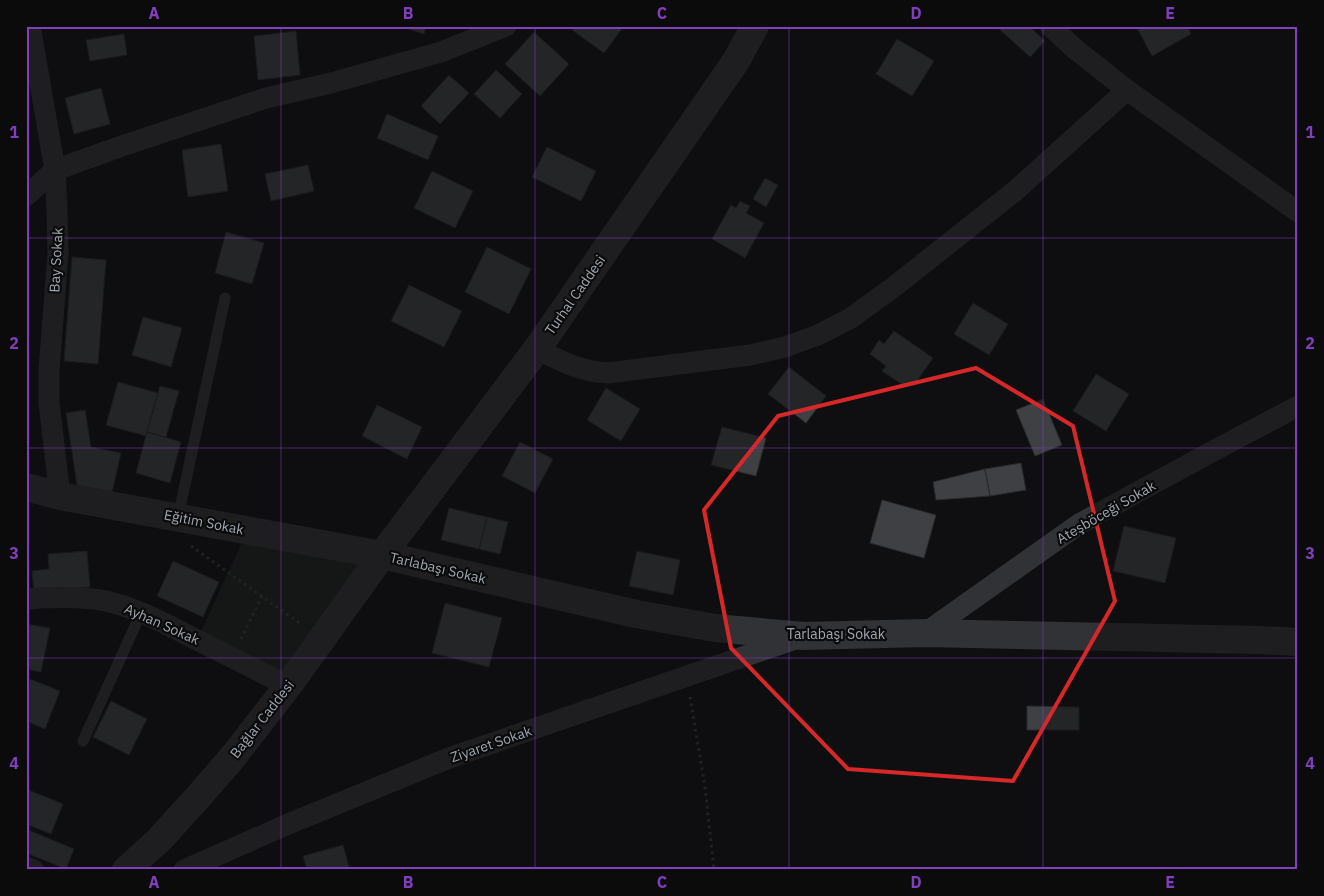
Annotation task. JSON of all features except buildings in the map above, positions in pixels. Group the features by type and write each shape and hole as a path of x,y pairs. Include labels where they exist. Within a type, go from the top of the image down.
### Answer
{"street":[{"name":"Bay Sokak","path":"30,26 55,170 58,209 58,254 49,361 49,403 60,496"},
{"path":"29,188 55,170 179,126 266,98 331,83 441,52 506,26"},
{"name":"Turhal Caddesi","path":"382,555 537,349 736,61 755,26"},
{"path":"1050,26 1075,49 1127,90 1298,212"},
{"path":"537,349 579,368 593,372 608,373 750,355 785,347 818,335 851,318 1015,192 1127,90"},
{"name":"Ateşböceği Sokak","path":"926,634 1079,524 1298,406"},
{"name":"Eğitim Sokak","path":"26,487 60,496 382,555"},
{"name":"Tarlabaşı Sokak","path":"382,555 636,614 715,628 804,636 926,634 1298,642"},
{"name":"Bağlar Caddesi","path":"126,870 159,840 232,758 288,686 382,555"},
{"name":"Ayhan Sokak","path":"26,599 60,597 89,599 108,602 142,613 288,686"},
{"name":"Ziyaret Sokak","path":"184,870 286,825 449,758 804,636"},
{"path":"26,866 34,870"}],"lane":[{"path":"187,518 225,298"},
{"path":"83,741 142,613"}],"path":[{"path":"187,518 188,544 322,639"},
{"path":"231,657 262,596"},
{"path":"686,676 705,787 714,870"}],"highlighted area":[{"path":"976,368 1073,426 1115,601 1013,781 848,769 731,648 704,510 778,416"}],"shaded area":[{"path":"248,530 382,555 288,686 197,640"}]}
